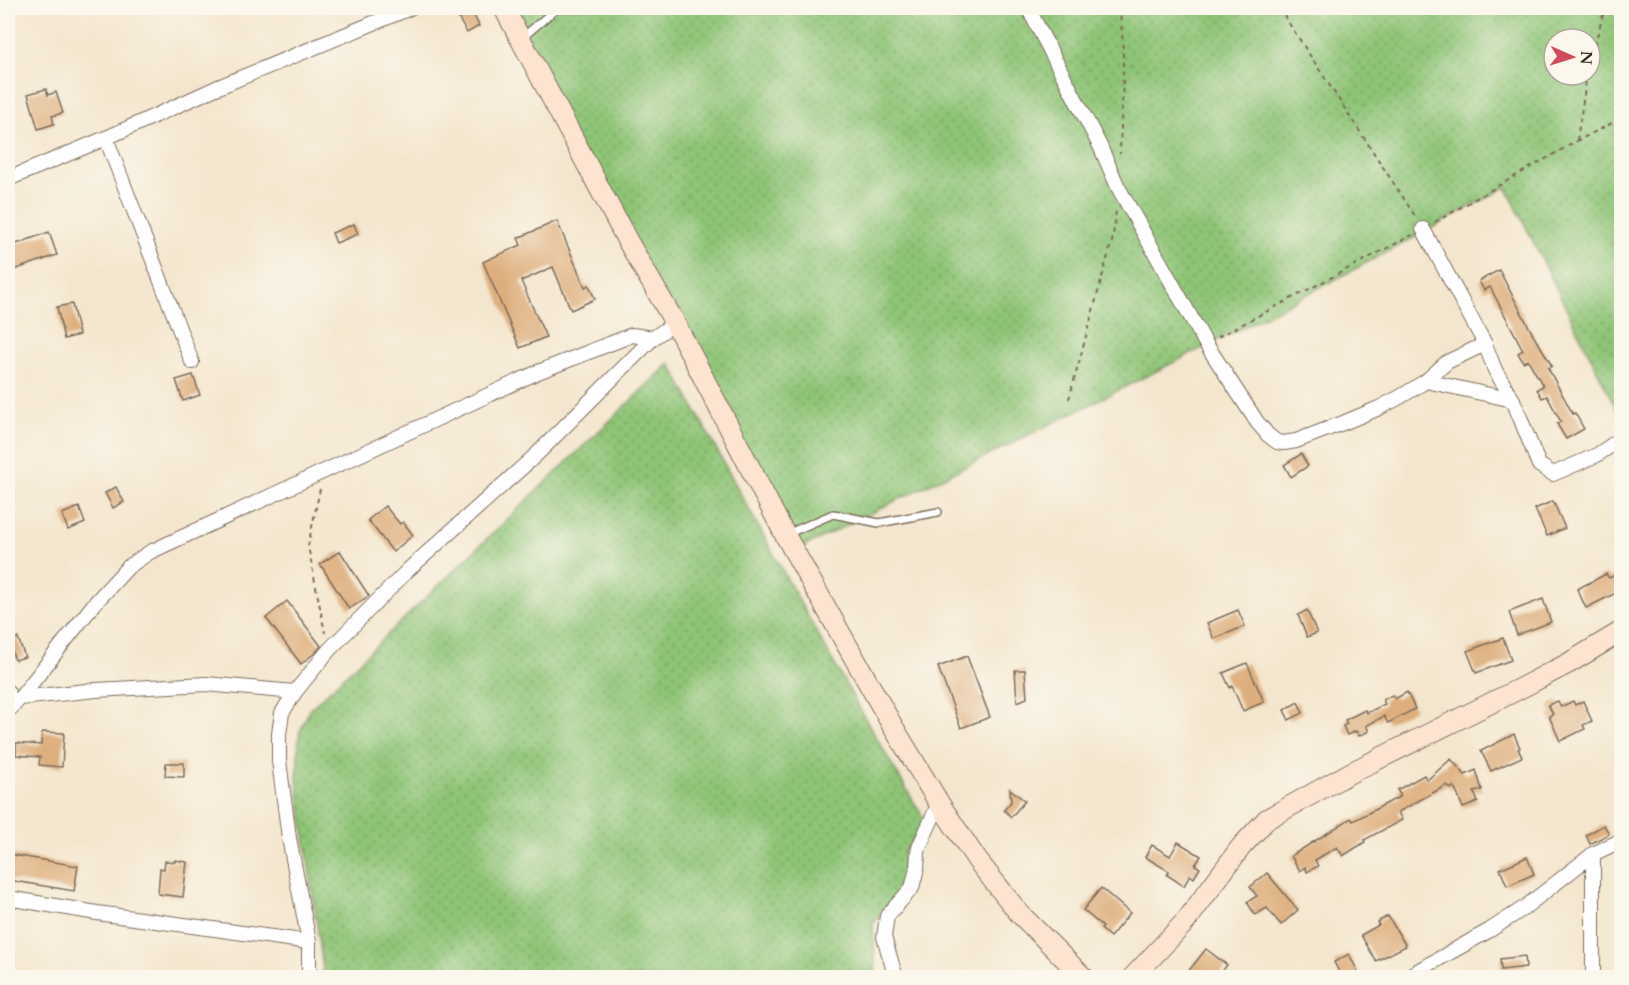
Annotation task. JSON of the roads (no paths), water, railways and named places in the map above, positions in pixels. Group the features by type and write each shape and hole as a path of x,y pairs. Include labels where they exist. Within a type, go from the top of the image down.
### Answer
{"main road":[{"path":"504,8 627,240 675,323 784,535 864,678 976,860 1019,913 1084,978"},
{"path":"1132,978 1186,921 1241,847 1267,819 1350,773 1569,663 1622,631"}],"street":[{"path":"8,179 216,88 410,8"},
{"path":"1028,8 1100,146 1118,187 1206,344 1257,422 1277,442 1296,441 1379,408 1426,381 1447,362 1485,344"},
{"path":"106,138 192,362"},
{"path":"1423,229 1485,344 1495,370 1513,400 1539,465 1553,474 1597,455 1622,438"},
{"path":"309,978 309,942 289,838 279,761 282,713 295,692 329,650 408,570 537,455 653,338 675,323"},
{"path":"12,702 128,567 150,552 538,372 632,335 653,338"},
{"path":"1426,381 1513,400"},
{"path":"12,702 96,690 206,684 295,692"},
{"path":"896,978 884,937 887,916 912,888 920,845 939,803"},
{"path":"1407,977 1490,930 1524,908 1593,854 1622,840"},
{"path":"1593,854 1593,978"},
{"path":"8,898 97,913 309,942"}],"lane":[{"path":"520,39 557,8"},
{"path":"784,535 833,514 879,523 938,512"}]}
